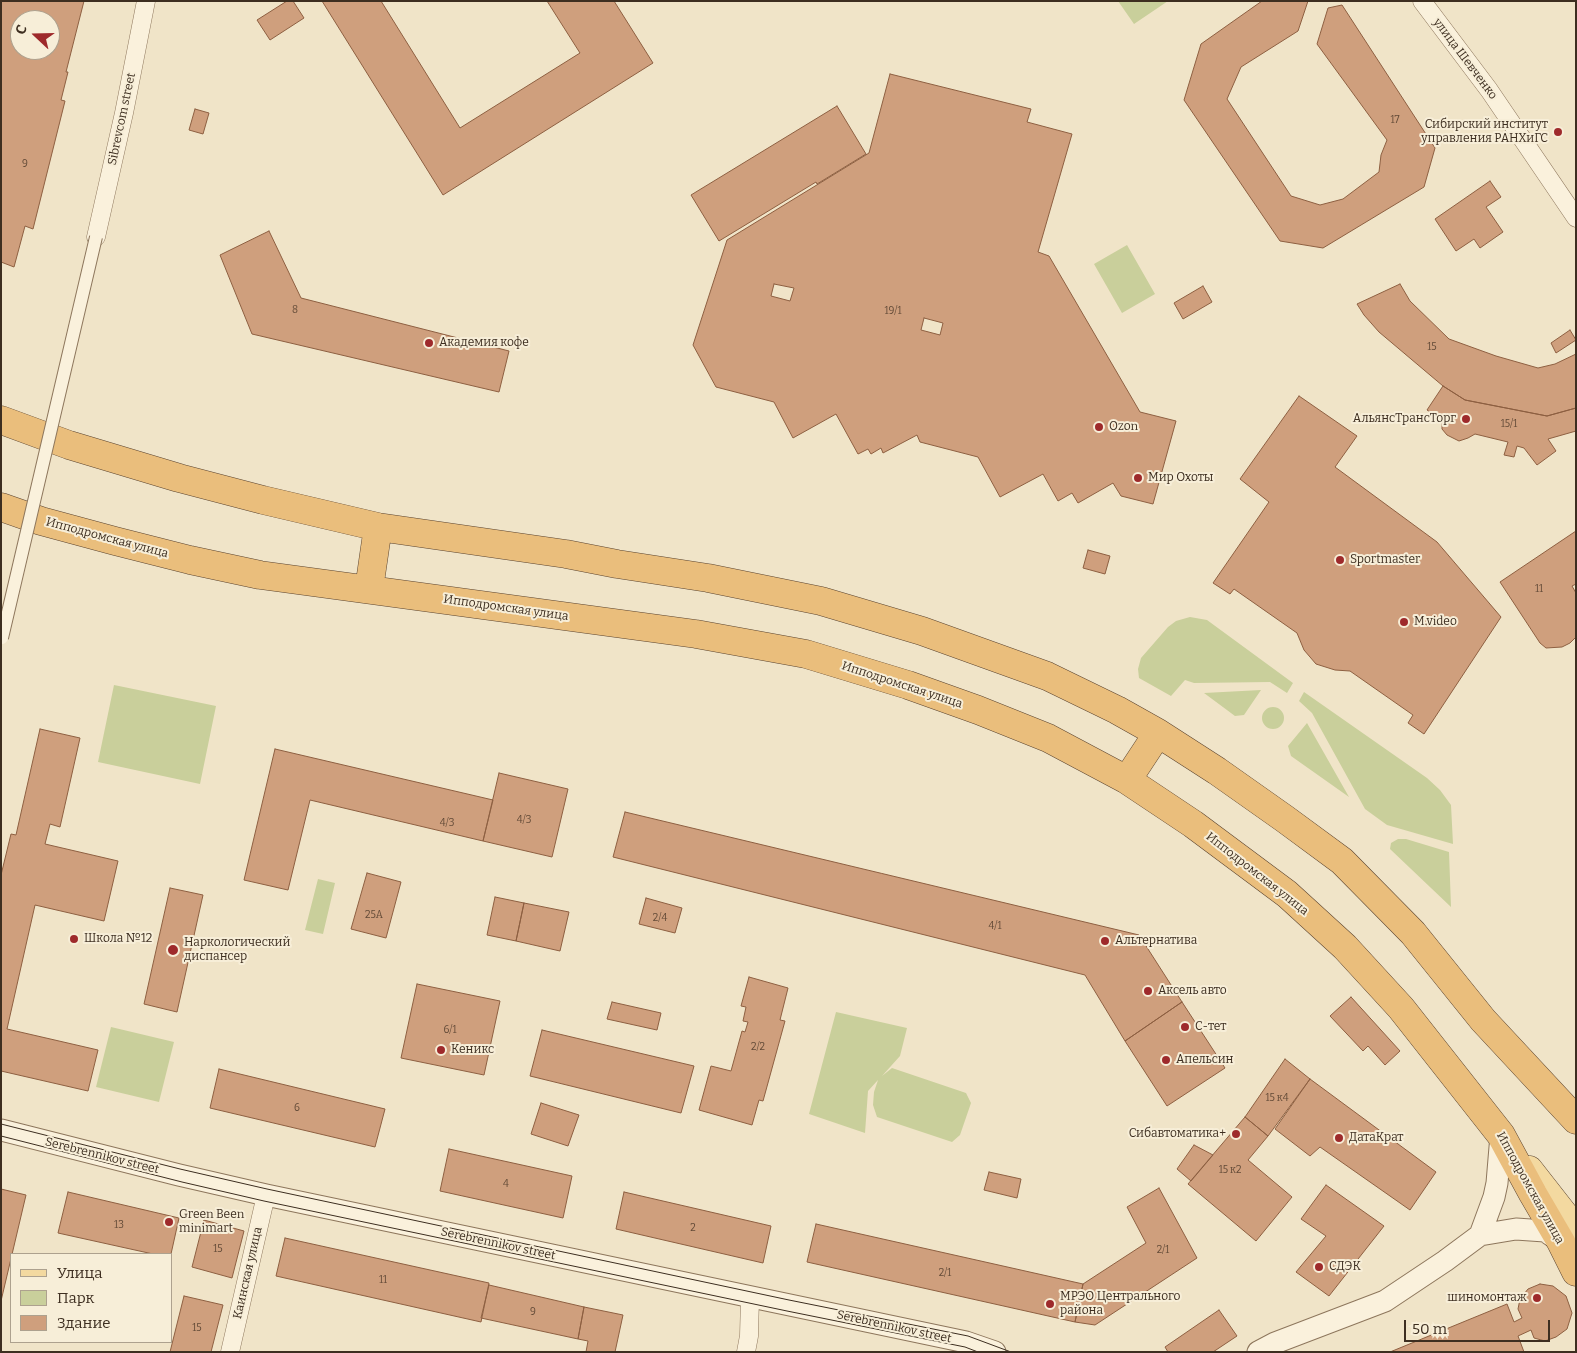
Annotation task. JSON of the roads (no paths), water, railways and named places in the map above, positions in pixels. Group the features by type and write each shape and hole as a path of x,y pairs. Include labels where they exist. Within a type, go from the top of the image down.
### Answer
{"highway":[{"path":"1,420 69,445 179,478 378,527 566,554 708,578 821,601 922,631 1047,676 1117,710 1158,733 1240,787 1342,861 1413,933 1483,1020 1576,1120"},
{"name":"Ипподромская улица","path":"1,507 50,523 190,560 260,574 696,634 806,654 908,685 1048,738 1127,780 1194,824 1287,894 1345,947 1401,1008 1501,1135 1533,1194 1568,1237 1576,1272"},
{"path":"369,589 378,527"},
{"path":"1127,780 1158,733"}],"main road":[{"path":"1536,1076 1576,1137"}],"street":[{"name":"Sibrevcom street","path":"96,237 124,113 146,1"},
{"name":"улица Шевченко","path":"1422,1 1489,90 1576,218"},
{"path":"2,640 96,237"},
{"name":"Serebrennikov street","path":"1,1130 266,1195 966,1342 995,1352"},
{"path":"1480,1235 1497,1183 1501,1135"},
{"name":"Каинская улица","path":"230,1352 266,1195"},
{"path":"1258,1352 1275,1343 1385,1301 1480,1235 1516,1229 1545,1231 1568,1237"},
{"path":"746,1352 749,1336 750,1297"}],"tram line":[{"path":"1,1124 267,1189 789,1300 968,1336 1011,1352"},
{"path":"1,1136 264,1201 965,1347 978,1352"}],"place":[{"name":"Сибирский институт управления РАНХиГС","path":"1558,132"},
{"name":"Академия кофе","path":"429,343"},
{"name":"АльянсТрансТорг","path":"1466,419"},
{"name":"Ozon","path":"1099,427"},
{"name":"Мир Охоты","path":"1138,478"},
{"name":"Sportmaster","path":"1340,560"},
{"name":"M.video","path":"1404,622"},
{"name":"Школа №12","path":"74,939"},
{"name":"Альтернатива","path":"1105,941"},
{"name":"Наркологический диспансер","path":"173,950"},
{"name":"Аксель авто","path":"1148,991"},
{"name":"С-тет","path":"1185,1027"},
{"name":"Кеникс","path":"441,1050"},
{"name":"Апельсин","path":"1166,1060"},
{"name":"Сибавтоматика+","path":"1236,1134"},
{"name":"ДатаКрат","path":"1339,1138"},
{"name":"Green Been minimart","path":"169,1222"},
{"name":"СДЭК","path":"1319,1267"},
{"name":"шиномонтаж","path":"1537,1298"},
{"name":"МРЭО Центрального района","path":"1050,1304"}]}
